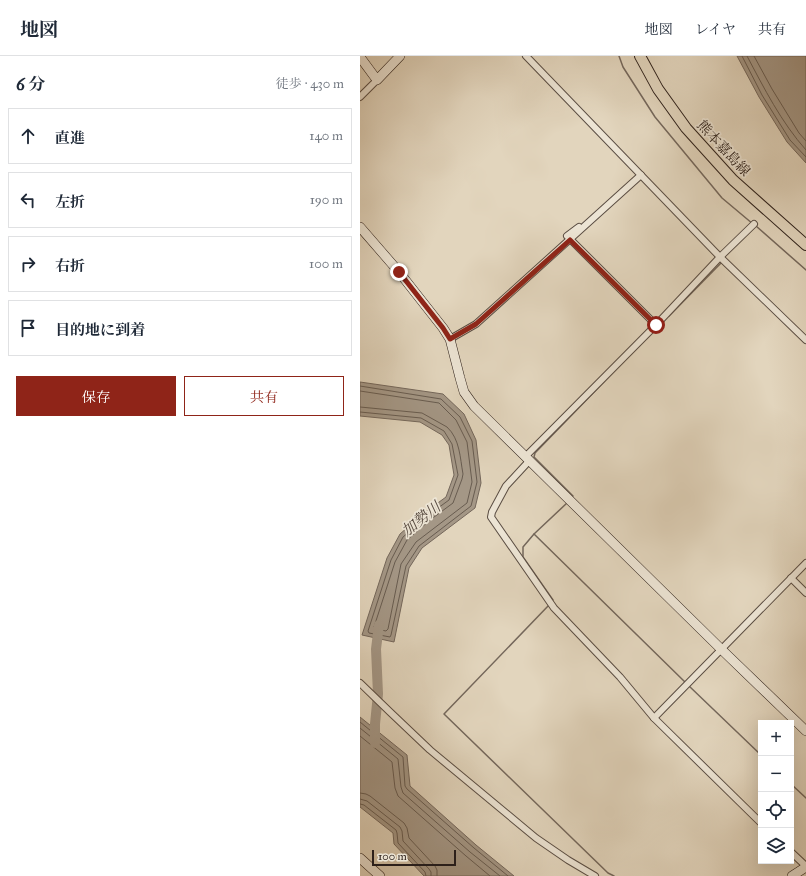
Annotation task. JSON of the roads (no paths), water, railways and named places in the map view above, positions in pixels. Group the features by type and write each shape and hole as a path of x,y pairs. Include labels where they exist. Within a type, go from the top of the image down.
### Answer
{"main road":[{"name":"熊本嘉島線","path":"640,56 664,98 686,128 733,180 806,245"}],"street":[{"path":"360,97 400,56"},
{"path":"526,56 720,257 806,340"},
{"path":"360,57 377,80"},
{"path":"641,175 567,236 656,325"},
{"path":"754,224 720,257 528,458 506,486 492,512 491,517 554,608 620,677 654,718 758,820"},
{"path":"360,228 443,328 450,339 464,392 474,406 806,731"},
{"path":"450,339 476,324 570,240"},
{"path":"654,718 806,564"},
{"path":"791,578 806,592"},
{"path":"360,683 430,750 536,838 568,860 596,876"},
{"path":"792,876 806,866 794,855"},
{"path":"360,858 380,876"}],"water":[{"path":"737,56 806,56 806,163 787,142 759,97"},
{"path":"360,382 443,394 464,414 476,440 481,483 475,508 422,548 409,568 394,642 362,635 387,558 400,534 424,513 446,497 454,475 449,445 442,435 420,422 360,416"},
{"path":"360,717 407,755 410,786 476,845 514,876 424,876 394,844 393,833 360,807"}],"waterway":[{"path":"619,56 623,67 655,117 722,198 753,224"},
{"path":"756,226 806,270"},
{"path":"669,316 722,262"},
{"path":"572,497 573,496 534,457 535,453 628,357"},
{"path":"551,602 553,600 523,557 523,547 534,534 567,503"},
{"path":"534,534 686,683"},
{"path":"549,605 444,714 608,873 614,876"},
{"name":"加勢川","path":"375,743 378,694 376,649 379,625"},
{"path":"689,686 758,752"},
{"path":"794,787 806,798"}]}
